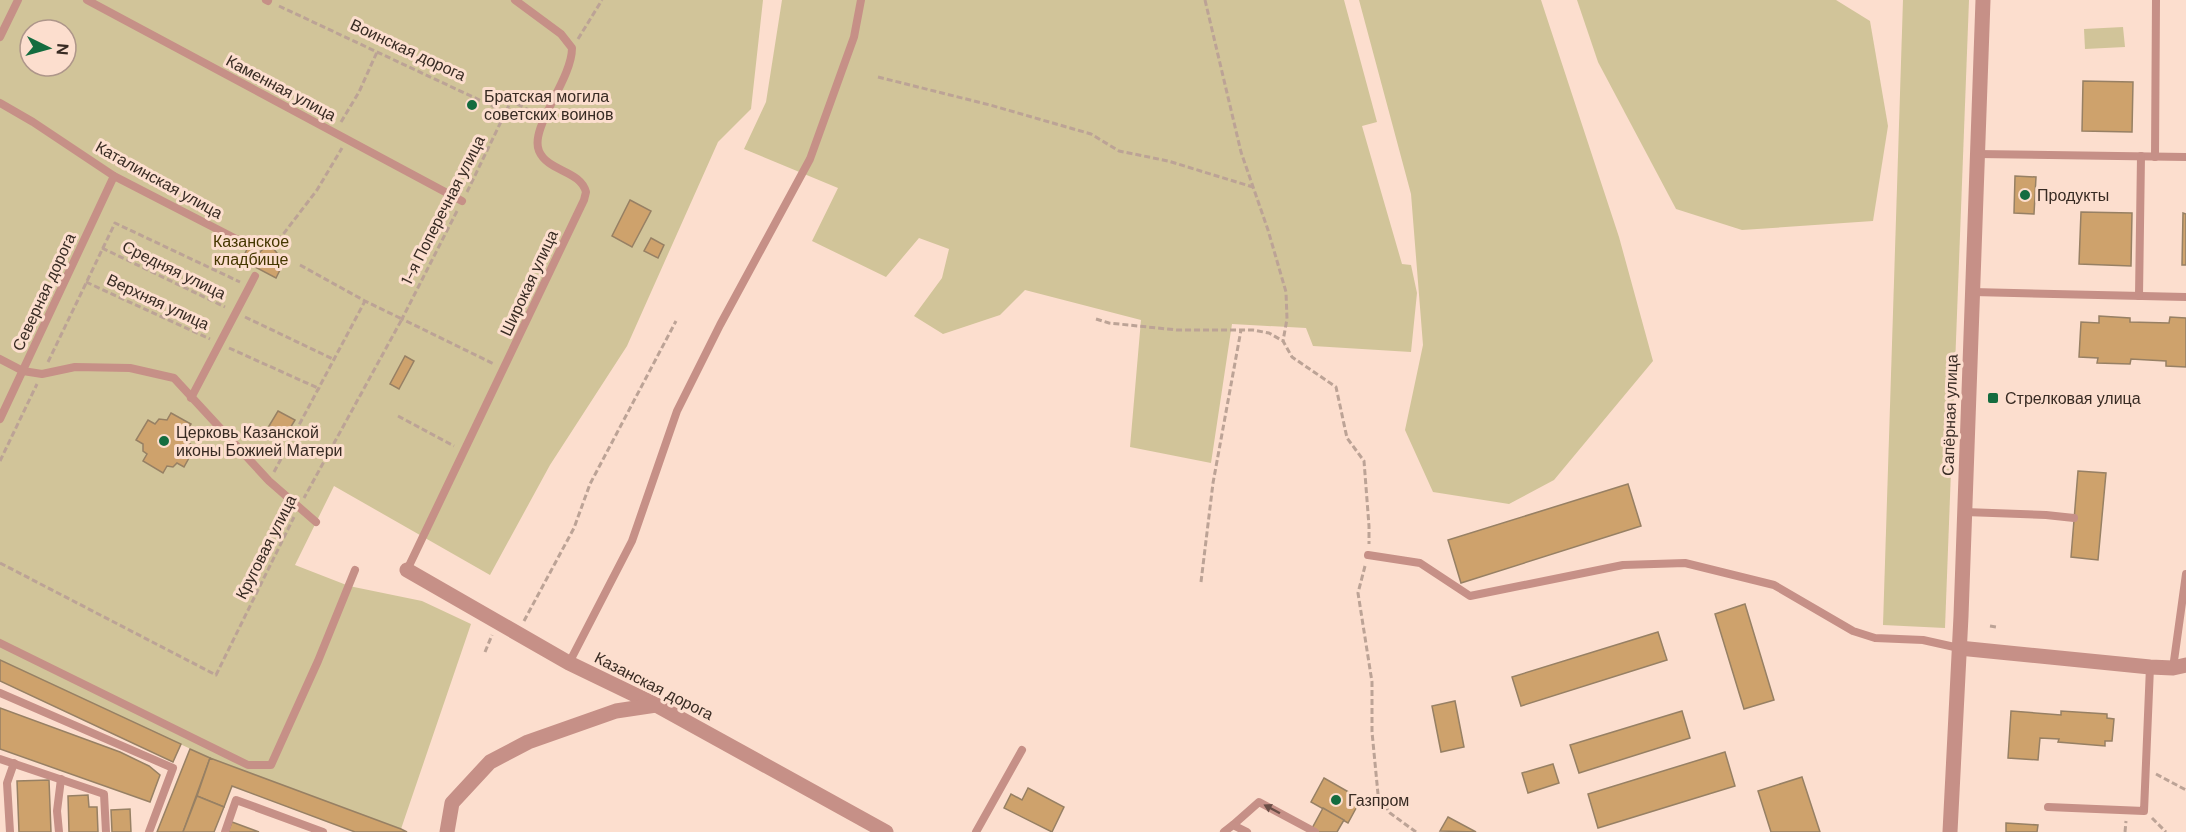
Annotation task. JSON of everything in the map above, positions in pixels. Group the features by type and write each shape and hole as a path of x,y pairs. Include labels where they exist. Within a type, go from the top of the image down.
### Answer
{"street":[{"name":"Сапёрная улица","path":"1950,832 1965,512 1983,0"},
{"name":"Казанская дорога","path":"407,570 569,663 656,705 886,832"},
{"path":"1959,648 2150,667 2180,667"},
{"path":"447,832 452,803 490,762 528,742 616,711 656,705"}],"lane":[{"path":"0,37 18,0"},
{"name":"Каменная улица","path":"87,0 462,201"},
{"path":"515,0 561,34 572,53"},
{"path":"569,663 632,541 677,411 720,325 810,159 854,37 861,0"},
{"path":"2155,157 2156,0"},
{"name":"Широкая улица","path":"407,570 505,369 586,192 580,180 546,160 539,153 537,143 539,129 570,69 572,53"},
{"name":"Каталинская улица","path":"0,103 114,176 244,243"},
{"path":"1977,154 2186,157"},
{"path":"2139,296 2141,156"},
{"name":"Северная дорога","path":"0,419 114,176"},
{"path":"191,398 255,276"},
{"path":"1973,292 2186,297"},
{"path":"0,360 23,371 42,374 75,367 130,368 147,370 174,378 269,481 316,522"},
{"path":"1965,512 2074,518"},
{"path":"1368,555 1420,563 1470,596 1623,565 1685,563 1774,585 1853,631 1875,638 1923,640 1959,648"},
{"path":"0,643 248,765 271,765 318,661 355,570"},
{"path":"2180,667 2186,574"},
{"path":"2048,807 2144,811 2150,667"},
{"path":"0,693 172,768 149,832"},
{"path":"976,832 1022,750"},
{"path":"0,759 104,794 106,832"},
{"path":"10,832 7,783 14,763"},
{"path":"59,832 57,812 61,779"},
{"path":"225,832 236,800 323,832"},
{"path":"1224,832 1259,802 1315,832"},
{"path":"1233,825 1247,832"}],"path":[{"name":"Воинская дорога","path":"267,0 505,112"},
{"path":"572,53 602,0"},
{"path":"1205,0 1241,152 1286,292 1287,319 1283,341"},
{"path":"335,133 359,92 377,52"},
{"path":"878,77 990,105 1091,134 1119,151 1168,161 1253,187"},
{"path":"505,112 511,101 545,117"},
{"name":"1-я Поперечная улица","path":"402,319 505,112"},
{"path":"278,241 317,190 347,139"},
{"path":"0,461 115,223 249,287"},
{"name":"Средняя улица","path":"102,248 335,360"},
{"path":"300,265 365,301 505,369"},
{"name":"Верхняя улица","path":"86,282 320,389"},
{"path":"269,481 365,301"},
{"name":"Круговая улица","path":"0,563 216,675 299,507 402,319"},
{"path":"1096,319 1109,323 1177,330 1241,330 1269,333 1283,341 1292,357 1336,387 1347,438 1364,461 1369,526 1368,555 1358,593 1372,682 1372,732 1377,794 1389,813 1416,832"},
{"path":"517,633 574,528 590,484 676,321"},
{"path":"1201,582 1213,483 1241,330"},
{"path":"398,416 464,451"},
{"path":"1990,626 1996,627"},
{"path":"2165,779 2186,790"},
{"path":"2158,824 2166,832"}],"green space":[{"name":"Казанское кладбище","path":"0,0 763,0 751,109 718,142 627,346 550,465 490,575 334,486 295,565 349,586 422,601 471,624 401,829 210,758 0,660"},
{"path":"782,0 1344,0 1377,122 1362,126 1402,264 1411,265 1417,293 1411,352 1313,346 1306,328 1232,324 1211,463 1130,447 1141,320 1025,290 1000,315 943,334 914,316 942,278 949,249 919,238 886,277 812,241 838,188 744,149 766,102"},
{"path":"1359,0 1541,0 1619,237 1653,361 1554,480 1509,504 1433,492 1405,430 1423,345 1411,194"},
{"path":"1577,0 1836,0 1870,21 1888,126 1873,221 1742,230 1676,209 1598,62"},
{"path":"1903,0 1969,0 1945,628 1883,625"},
{"path":"2123,27 2125,47 2085,49 2084,29"}],"building":[{"path":"2083,81 2133,82 2132,132 2082,131"},
{"name":"Продукты","path":"2015,176 2036,177 2034,214 2014,213"},
{"path":"630,200 651,211 632,247 612,236"},
{"path":"2081,212 2132,213 2131,266 2079,264"},
{"path":"2183,213 2186,214 2186,265 2182,265"},
{"path":"651,238 664,245 658,258 644,251"},
{"path":"248,247 259,253 265,247 272,247 277,253 276,261 283,264 276,278 242,260"},
{"path":"2099,316 2130,318 2130,322 2169,323 2170,317 2186,318 2186,367 2166,366 2166,361 2131,359 2130,364 2097,363 2098,358 2079,357 2081,322 2099,323"},
{"path":"405,356 414,361 399,389 390,384"},
{"path":"278,411 295,420 286,435 269,426"},
{"name":"Церковь Казанской иконы Божией Матери","path":"171,413 191,424 186,432 190,437 189,443 195,447 184,467 177,463 173,467 167,466 163,473 143,461 147,454 143,451 143,444 136,440 148,420 155,424 159,419 167,420"},
{"path":"2078,471 2106,473 2098,560 2071,557"},
{"path":"1628,484 1641,526 1461,583 1448,540"},
{"path":"1745,604 1774,700 1744,709 1715,614"},
{"path":"1658,632 1667,660 1521,706 1512,677"},
{"path":"0,660 181,744 173,762 0,681"},
{"path":"1455,701 1464,747 1441,752 1432,706"},
{"path":"0,708 120,752 149,766 160,775 150,802 0,749"},
{"path":"1682,711 1690,738 1579,773 1570,745"},
{"path":"2011,711 2061,715 2061,711 2107,714 2107,718 2114,719 2112,741 2105,741 2105,746 2040,738 2038,760 2008,758"},
{"path":"190,749 210,758 183,832 157,832"},
{"path":"1725,752 1735,786 1598,828 1588,794"},
{"path":"210,758 407,832 355,832 232,786 224,807 197,796"},
{"path":"1553,764 1559,783 1528,793 1522,773"},
{"path":"1802,777 1820,832 1771,832 1758,791"},
{"name":"Газпром","path":"1324,778 1361,799 1348,823 1311,802"},
{"path":"49,780 51,832 19,832 17,781"},
{"path":"1028,788 1064,807 1052,832 1004,808 1011,794 1022,800"},
{"path":"88,795 89,807 97,807 98,832 69,832 68,796"},
{"path":"197,796 224,807 214,832 183,832"},
{"path":"1323,808 1344,820 1337,832 1310,832"},
{"path":"130,809 131,832 112,832 111,810"},
{"path":"1448,817 1476,832 1440,831"},
{"path":"232,822 259,832 228,832"},
{"path":"2006,823 2038,825 2037,832 2006,832"}],"place":[{"name":"Братская могила советских воинов","path":"472,105"},
{"name":"Продукты","path":"2025,195"},
{"name":"Стрелковая улица","path":"1993,398"},
{"name":"Церковь Казанской иконы Божией Матери","path":"164,441"},
{"name":"Газпром","path":"1336,800"}]}
